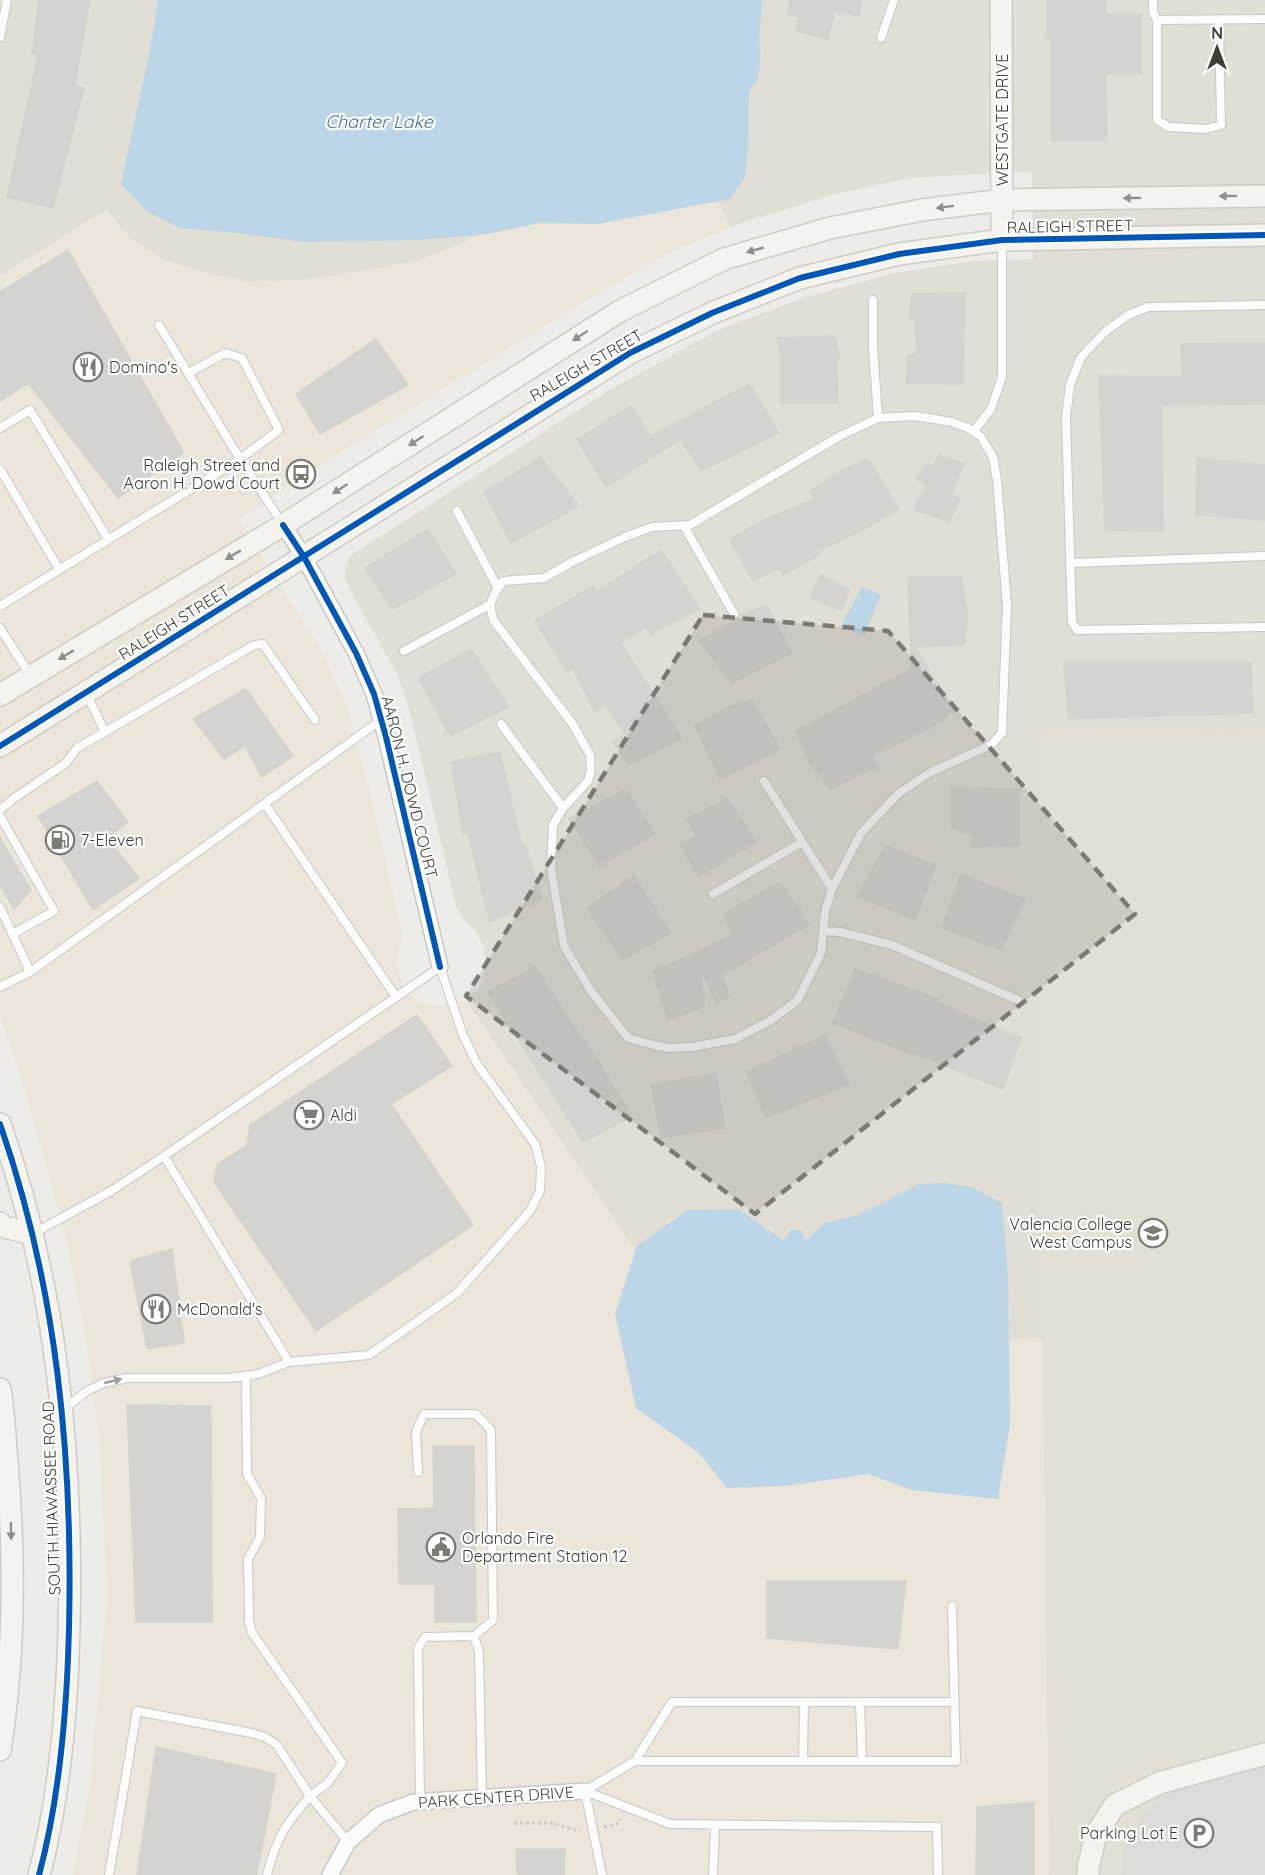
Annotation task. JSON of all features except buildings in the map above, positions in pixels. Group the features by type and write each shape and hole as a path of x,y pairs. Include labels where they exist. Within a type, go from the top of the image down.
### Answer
{"street":[{"name":"WESTGATE DRIVE","path":"1001,0 1002,240"},
{"name":"RALEIGH STREET","path":"0,695 283,525 620,310 724,259 830,228 922,210 1003,200 1265,196"},
{"name":"RALEIGH STREET","path":"0,746 630,353 712,313 800,278 899,254 1002,240 1265,235"},
{"name":"AARON H. DOWD COURT","path":"283,525 304,557 356,653 374,694 440,967"},
{"name":"SOUTH HIAWASSEE ROAD","path":"0,1124 32,1234 51,1325 63,1410 68,1485 70,1574 68,1673 60,1753 46,1847 39,1875"},
{"path":"0,1223 5,1227 32,1234"},
{"path":"0,1389 11,1506 13,1617 0,1750"},
{"path":"1088,1875 1096,1834 1115,1805 1160,1783 1265,1754"},
{"name":"PARK CENTER DRIVE","path":"330,1875 348,1842 379,1815 413,1802 585,1791"}],"lane":[{"path":"0,37 7,0"},
{"path":"881,38 894,0"},
{"path":"1153,0 1153,12 1157,20 1157,120 1169,127 1206,129 1221,125 1219,19"},
{"path":"1157,20 1265,18"},
{"path":"974,431 991,409 1002,377 1002,240"},
{"path":"873,300 873,347 878,418"},
{"path":"1265,305 1148,307 1128,315 1107,330 1081,357 1070,385 1066,417 1072,622 1077,630 1265,627"},
{"path":"159,325 283,525"},
{"path":"0,606 240,459 279,430 242,358 225,353 189,374"},
{"path":"0,428 30,410 108,539"},
{"path":"915,416 952,422 974,431 981,437 993,457 997,480 1007,606 1002,733 991,745 931,772 899,793 861,833 832,889 825,912 821,953 797,1001 768,1022 735,1040 692,1047 668,1048 628,1038 591,992 564,946 552,868 553,825 563,808 588,781 591,770 590,755 572,723 494,621 489,609 493,595 503,581 544,578 572,562 652,527 690,525 838,437 878,418 915,416"},
{"path":"0,469 59,569"},
{"path":"457,511 498,588"},
{"path":"684,526 734,614"},
{"path":"1070,563 1265,556"},
{"path":"404,651 491,604"},
{"path":"0,628 31,676"},
{"path":"0,810 66,763 78,748 254,645 263,645 315,720"},
{"path":"86,692 105,732"},
{"path":"0,987 30,972 381,720"},
{"path":"501,724 563,808"},
{"path":"764,781 832,889"},
{"path":"265,804 396,997"},
{"path":"0,816 54,911 13,934"},
{"path":"713,894 802,842"},
{"path":"0,907 30,972"},
{"path":"823,931 840,932 891,945 1020,1001"},
{"path":"32,1234 111,1191 440,967 463,1035 477,1064 535,1144 541,1166 540,1191 530,1211 457,1293 369,1355 289,1362 246,1377 127,1378 104,1383 87,1391 63,1410"},
{"path":"164,1156 289,1362"},
{"path":"246,1377 247,1474 261,1498 260,1537 248,1559 250,1626 257,1643 300,1700 342,1763 328,1783 310,1796 290,1820 277,1842 267,1875"},
{"path":"418,1472 416,1432 424,1414 476,1414 491,1430 493,1620 474,1636 425,1637 418,1648 420,1801"},
{"path":"635,1761 956,1761 952,1606"},
{"path":"474,1636 479,1652 482,1798"},
{"path":"585,1791 635,1761 672,1702 955,1702"},
{"path":"803,1761 804,1702"},
{"path":"860,1702 862,1761"},
{"path":"110,1875 137,1711 251,1733 265,1737 278,1745 310,1796 348,1842"},
{"path":"585,1791 670,1824 937,1827 938,1875"},
{"path":"585,1791 602,1875"},
{"path":"713,1875 715,1825"}],"path":[{"path":"514,1823 550,1822 583,1832"}],"highlighted area":[{"path":"703,615 888,631 1135,914 755,1214 466,996"}],"shaded area":[{"path":"0,0 1265,0 1265,729 1040,731 1040,1127 1043,1338 708,1360 466,1000 477,991 484,977 484,946 475,930 456,906 409,708 397,674 345,579 345,568 350,556 608,391 718,330 803,298 894,273 973,261 1033,259 1032,172 910,178 830,195 730,227 670,97 529,205 463,243 419,260 305,280 249,282 205,273 162,259 130,237 106,210 0,276"},
{"path":"670,96 730,227 658,258 582,303 341,452 238,519 318,645 347,706 369,789 402,933 398,966 405,988 416,999 427,1004 440,1006 466,1000 708,1360 1043,1338 1049,1875 73,1875 90,1784 107,1596 100,1448 88,1351 68,1248 18,1067 0,1017 0,276 106,210 130,237 162,259 205,273 249,282 305,280 419,260 463,243 529,205"},
{"name":"Valencia College West Campus","path":"1265,729 1265,1875 1049,1875 1040,1127 1040,731"},
{"name":"Parking Lot E","path":"1265,1762 1265,1875 1121,1875 1122,1852 1143,1814 1172,1788"}],"water":[{"name":"Charter Lake","path":"158,0 762,0 758,78 749,92 745,177 730,199 597,224 539,223 488,234 418,240 304,242 180,228 148,212 121,184 150,50"},
{"path":"862,587 881,595 864,636 841,626"},
{"path":"944,1183 972,1187 1002,1203 1008,1274 1010,1424 998,1499 912,1490 868,1474 785,1486 727,1488 699,1453 636,1408 615,1314 637,1246 688,1210 738,1209 784,1241 791,1229 802,1231 805,1241 824,1223 858,1215 919,1184"}],"cycle path":[{"path":"0,746 630,353 712,313 800,278 899,254 1002,240 1265,235"},
{"path":"283,525 304,557 356,653 374,694 440,967"},
{"path":"0,1124 19,1185 48,1310 64,1436 68,1500 69,1628 64,1722 52,1815 39,1875"}],"place":[{"name":"Domino's","path":"88,367"},
{"name":"Raleigh Street and Aaron H. Dowd Court","path":"301,474"},
{"name":"7-Eleven","path":"60,840"},
{"name":"Aldi","path":"309,1115"},
{"name":"Valencia College West Campus","path":"1153,1233"},
{"name":"McDonald's","path":"156,1309"},
{"name":"Orlando Fire Department Station 12","path":"441,1547"},
{"name":"Parking Lot E","path":"1199,1833"}]}
